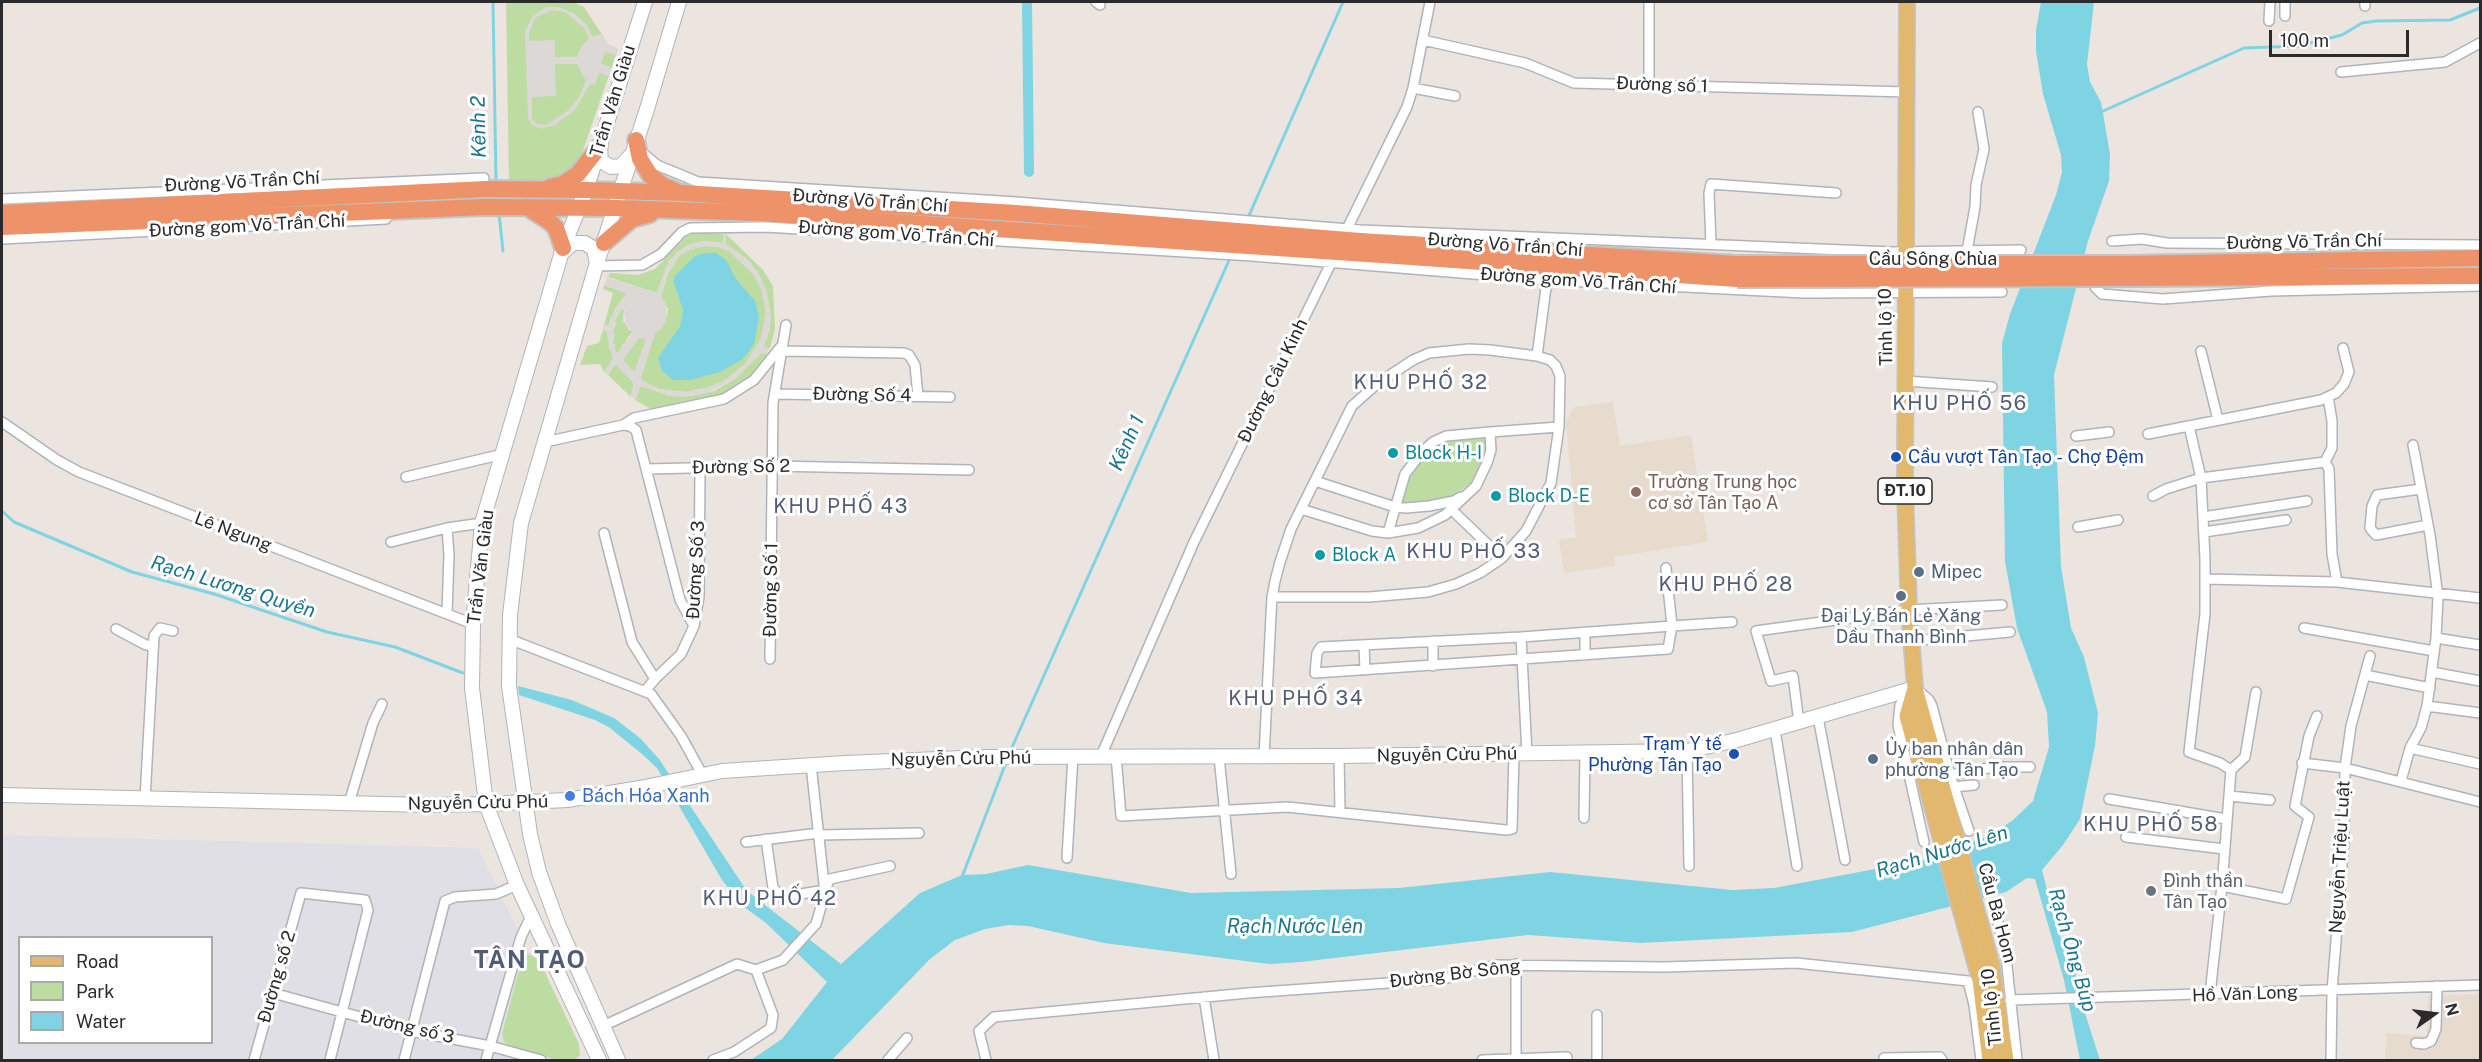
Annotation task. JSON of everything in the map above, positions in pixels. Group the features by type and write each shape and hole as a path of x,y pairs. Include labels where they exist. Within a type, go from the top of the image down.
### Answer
{"highway":[{"path":"527,189 557,185 570,179 585,167 600,145"},
{"path":"634,147 650,175 662,185 682,193"},
{"name":"Đường Võ Trần Chí","path":"2,213 303,192 485,183 527,189 682,193 1016,213 1213,236"},
{"path":"524,207 556,228 563,251"},
{"name":"Đường Võ Trần Chí","path":"2,227 484,211 524,207 616,208 667,210 762,220 1213,236 1268,234 1340,246 1737,271"},
{"path":"604,243 632,219 667,210"},
{"name":"Đường Võ Trần Chí","path":"2128,271 2481,258"},
{"name":"Cầu Sông Chùa","path":"1737,271 2128,271"},
{"name":"Đường Võ Trần Chí","path":"2128,271 2481,276"}],"main road":[{"name":"Trần Văn Giàu","path":"599,1060 517,885 486,804 472,687 473,624 482,523 529,358 563,251 586,190 645,2"},
{"name":"Trần Văn Giàu","path":"618,1060 558,924 539,872 530,834 509,686 509,639 521,523 596,266 679,2"},
{"name":"Tỉnh lộ 10","path":"1907,2 1905,490 1909,610 1915,688 1913,712"},
{"path":"600,145 599,157 611,167 626,163 634,147"},
{"path":"563,251 573,243 590,245 596,254 596,266"},
{"name":"Nguyễn Cửu Phú","path":"2,795 427,805 526,803 567,800 722,771 985,757 1264,757 1687,751 1712,747 1775,730 1915,688"},
{"name":"Cầu Bà Hom","path":"1913,712 1980,980 1990,1060"},
{"name":"Cầu Bà Hom","path":"1913,712 1991,962 2006,1060"}],"street":[{"name":"Đường Cầu Kinh","path":"1101,756 1194,542 1401,122 1413,88 1430,2"},
{"path":"1649,2 1649,85"},
{"path":"2270,2 2270,21"},
{"path":"2285,2 2285,15"},
{"name":"Đường số 1","path":"1423,40 1525,63 1574,82 1907,92"},
{"path":"2341,72 2445,62 2481,43"},
{"path":"1413,88 1455,96"},
{"path":"1967,251 1976,207 1976,185 1984,149 1978,112"},
{"path":"634,147 657,165 698,182 1016,202 1213,236"},
{"path":"1711,244 1711,184 1836,193"},
{"name":"Đường gom Võ Trần Chí","path":"2,199 303,192"},
{"name":"Đường gom Võ Trần Chí","path":"2,239 484,211 505,215 525,215 538,220 563,251"},
{"path":"596,266 642,265 661,254 682,232 690,228 762,220"},
{"name":"Đường gom Võ Trần Chí","path":"1213,236 1268,234 1547,280 1804,293 2002,292"},
{"name":"Đường gom Võ Trần Chí","path":"1213,236 1252,256 1340,246 1711,244 1905,252 2020,250"},
{"path":"2112,242 2142,239 2167,243 2481,245"},
{"path":"1537,356 1547,280"},
{"path":"2095,286 2102,294 2163,299 2281,291 2481,286"},
{"name":"Đường Số 1","path":"770,659 774,394 786,325"},
{"path":"545,442 623,425 634,418 724,399 754,380 783,347 904,353 909,355 915,365 918,396"},
{"path":"2148,434 2336,393 2344,384 2349,372 2343,348"},
{"path":"1264,757 1272,597 1280,562 1300,509 1352,406 1378,383 1413,360 1429,353 1469,349 1537,356 1550,360 1556,366 1560,376 1559,427 1551,483 1526,531 1502,558 1480,573 1456,584 1428,592 1369,597 1272,597"},
{"path":"2200,351 2218,420"},
{"path":"1906,381 1992,387"},
{"name":"Đường Số 4","path":"774,394 950,397"},
{"path":"2325,462 2332,448 2332,421 2328,396"},
{"name":"Lê Ngung","path":"2,422 57,460 79,472 473,624"},
{"path":"623,425 636,430 680,600 694,626"},
{"path":"2189,426 2202,478 2205,579 2205,614 2189,752 2220,763 2231,770"},
{"path":"1388,533 1405,474 1433,442 1446,436 1559,427"},
{"path":"1300,509 1372,531 1388,533 1418,528 1452,510 1471,492 1482,476 1487,463 1491,450 1490,432"},
{"path":"2076,436 2109,432"},
{"path":"2401,780 2410,748 2421,728 2427,706 2436,638 2437,593 2428,525 2413,445"},
{"path":"406,477 503,454"},
{"path":"2152,496 2166,489 2202,478 2325,462"},
{"path":"2325,462 2329,469 2332,548 2337,582"},
{"name":"Đường Số 2","path":"647,469 773,466 969,470"},
{"name":"Đường Số 3","path":"645,691 681,654 694,626 699,597 700,467"},
{"path":"1315,481 1395,507 1429,506 1454,501 1471,492"},
{"path":"2421,489 2378,495 2372,506 2370,528 2376,535 2428,525"},
{"path":"2204,517 2307,501"},
{"path":"1452,510 1502,558"},
{"path":"2078,527 2118,520"},
{"path":"2204,532 2286,520"},
{"path":"391,542 447,528 482,523"},
{"path":"447,528 449,555 447,614"},
{"path":"604,533 632,642 655,679"},
{"path":"1666,568 1672,626 1668,650 1315,673 1317,652 1321,647 1521,637 1586,632 1672,626 1732,622"},
{"path":"2205,579 2337,582 2481,598"},
{"path":"1799,723 1793,676 1771,681 1756,631 1909,610 2002,604"},
{"path":"2304,628 2434,651"},
{"path":"116,629 153,647"},
{"path":"145,799 154,636 158,629 173,631"},
{"path":"1584,655 1586,632"},
{"path":"1911,641 2010,632"},
{"path":"1116,756 1121,816 1287,807 1512,830 1521,754 1521,637"},
{"path":"2436,638 2481,645"},
{"path":"509,639 645,691 660,704 702,774"},
{"path":"1432,641 1433,666"},
{"path":"1364,645 1365,670"},
{"name":"Nguyễn Triệu Luật","path":"2331,1060 2332,991 2344,840 2345,768 2351,726 2370,656"},
{"path":"2432,672 2481,681"},
{"path":"2365,675 2430,688"},
{"path":"1924,842 1898,725 1900,705 1915,688 1929,700 1932,706 1953,787 1969,831"},
{"path":"2210,994 2222,886 2231,770 2245,757 2256,692"},
{"path":"350,802 373,723 382,704"},
{"path":"2427,706 2481,713"},
{"path":"2222,886 2286,899 2309,817 2295,806 2308,736 2316,716"},
{"path":"1818,717 1845,860"},
{"path":"1775,730 1797,866"},
{"path":"2410,748 2481,764"},
{"path":"1687,751 1689,866"},
{"path":"1584,818 1585,753"},
{"path":"1067,858 1073,756"},
{"path":"1339,756 1340,811"},
{"path":"1220,757 1231,873"},
{"path":"2302,763 2345,768 2401,780 2481,802"},
{"path":"811,765 826,888"},
{"path":"1950,775 1994,766 2030,767"},
{"path":"1953,787 1974,785"},
{"path":"2229,796 2270,800"},
{"path":"2109,799 2226,819"},
{"path":"746,842 819,833 919,833"},
{"path":"2126,837 2224,849"},
{"path":"766,839 773,888 782,897 826,888"},
{"path":"603,1026 737,964 756,970 783,960 816,924 830,879 890,866"},
{"path":"404,1060 445,901 455,897 496,894 517,885"},
{"name":"Đường số 2","path":"254,1060 301,893 365,900 367,905 368,910 343,1012"},
{"name":"Tỉnh lộ 10","path":"1996,914 2005,950 2017,1060"},
{"path":"486,1060 521,937 531,916"},
{"name":"Đường Bờ Sông","path":"986,1060 979,1030 994,1017 1204,997 1444,979 1496,965 1664,966 1796,963 1968,981"},
{"path":"1516,964 1516,1059"},
{"path":"713,1060 734,1052 771,1028 773,1015 756,970"},
{"name":"Tỉnh lộ 10","path":"1968,981 1974,1005 1981,1060"},
{"name":"Hồ Văn Long","path":"2010,1000 2481,985"},
{"path":"2416,1043 2424,1044 2431,1041 2436,1029 2437,986"},
{"name":"Đường số 3","path":"273,993 411,1031 490,1046 541,1060"},
{"path":"1204,997 1214,1060"},
{"path":"330,1060 343,1012"},
{"path":"1597,1015 1597,1060"},
{"path":"888,1060 907,1038"},
{"path":"1884,1058 1940,1057 1942,1060"},
{"path":"1482,1060 1567,1058"}],"shaded area":[{"path":"546,7 558,7 575,14 587,25 592,36 601,34 609,45 618,49 616,55 605,52 601,63 612,68 609,76 599,73 595,85 590,84 575,110 555,125 540,129 531,124 528,118 525,31 533,16","holes":["551,10 565,12 584,28 589,38 581,47 577,57 555,57 555,40 529,41 529,33 535,18","555,64 577,64 586,81 578,99 566,112 546,125 537,124 532,119 532,97 556,96"]},
{"path":"723,234 726,234 726,244 746,258 758,272 767,292 771,315 770,329 764,347 770,348 767,353 759,354 735,379 707,393 684,397 670,396 641,386 635,400 631,397 634,384 617,366 614,366 608,375 604,372 613,358 607,331 603,330 603,327 609,325 615,309 627,294 604,285 608,274 610,273 609,278 657,293 666,266 677,252 700,241 723,243","holes":["705,246 729,251 754,275 762,291 766,312 761,339 745,364 724,381 686,392 659,389 643,381 641,377 655,333 662,328 667,318 666,304 661,296 667,273 680,255 691,249","624,306 625,321 633,333 617,353 613,345 616,317","639,338 646,339 634,372 623,360"]},
{"name":"Trường Trung học cơ sở Tân Tạo A","path":"1613,402 1620,446 1691,435 1708,542 1614,557 1615,566 1564,573 1559,540 1576,537 1566,422 1574,407"},
{"path":"2,835 478,848 581,1060 2,1060"},
{"path":"2480,994 2480,1060 2385,1060 2387,1033 2427,1036 2428,996"}],"green space":[{"path":"506,2 572,2 584,7 609,45 618,49 580,159 567,174 546,183 509,183"},
{"path":"695,233 723,234 723,243 705,241 688,245 669,261 657,293 608,277 610,273 638,275 655,269 687,236"},
{"path":"726,234 763,270 773,286 775,329 770,348 764,348 770,329 761,278 750,262 726,244"},
{"path":"705,246 729,251 754,275 762,291 766,313 761,339 745,364 724,381 686,392 659,389 642,381 641,377 655,333 667,318 668,309 661,296 668,273 680,255 691,249"},
{"path":"604,285 627,293 615,309 608,326 604,325 613,293 603,289"},
{"path":"622,308 624,309 623,321 633,332 624,345 622,344 623,347 617,354 615,344 613,345 614,333 612,333 616,323 614,322"},
{"path":"603,330 608,332 613,360 604,372 600,364 580,365 587,346 599,343"},
{"path":"639,337 646,339 635,373 623,360"},
{"path":"762,352 767,353 764,361 751,377 722,394 651,409 635,400 641,386 670,396 692,396 714,391 735,379"},
{"path":"614,366 617,366 634,382 631,397 608,375"},
{"path":"1466,437 1485,439 1486,453 1482,466 1472,482 1451,498 1400,506 1411,474 1432,446"},
{"path":"527,954 540,962 579,1044 580,1055 574,1060 558,1060 512,1048 504,1042 502,1034 522,959"}],"water":[{"name":"Rạch Nước Lên","path":"2041,2 2094,2 2087,64 2090,82 2101,102 2110,154 2109,181 2088,241 2054,375 2061,567 2071,628 2084,657 2098,713 2095,746 2080,819 2063,845 2042,870 2057,929 2076,974 2076,985 2100,1060 2080,1060 2064,980 2035,879 2027,878 2006,892 1852,932 1640,943 1528,935 1269,964 1104,943 1028,926 1009,925 985,929 955,940 930,959 832,1060 751,1060 782,1039 827,982 766,923 744,907 722,880 657,768 642,754 610,728 595,720 519,695 518,686 572,700 614,718 640,738 659,759 747,891 841,964 920,893 962,875 986,874 1028,865 1191,893 1399,888 1550,872 1732,890 1774,888 1923,860 1991,835 2013,820 2033,801 2049,747 2047,712 2017,628 2005,561 2002,343 2010,314 2056,195 2062,172 2061,155 2043,94 2036,51 2036,30"},
{"path":"716,253 726,260 736,279 755,301 759,317 754,344 743,359 720,372 690,380 674,380 662,371 658,358 679,328 682,319 683,310 674,277 694,257 700,254"}],"waterway":[{"name":"Kênh 2","path":"493,2 496,183"},
{"name":"Kênh 1","path":"1027,2 1029,172"},
{"name":"Kênh 1","path":"1247,220 1343,2"},
{"path":"2101,112 2244,48 2298,46 2342,35 2362,23 2450,20 2480,8"},
{"name":"Kênh 2","path":"499,213 503,251"},
{"name":"Kênh 1","path":"1009,754 1231,256"},
{"name":"Rạch Lương Quyền","path":"2,511 14,522 132,572 214,594 327,632 395,647 463,673"},
{"name":"Kênh 1","path":"962,877 1007,760"}],"place":[{"name":"Block H-I","path":"1393,453"},
{"name":"Cầu vượt Tân Tạo - Chợ Đệm","path":"1896,457"},
{"name":"Trường Trung học cơ sở Tân Tạo A","path":"1636,492"},
{"name":"Block D-E","path":"1496,496"},
{"name":"Block A","path":"1320,555"},
{"name":"Mipec","path":"1919,572"},
{"name":"Đại Lý Bán Lẻ Xăng Dầu Thanh Bình","path":"1901,596"},
{"name":"Trạm Y tế Phường Tân Tạo","path":"1734,754"},
{"name":"Ủy ban nhân dân phường Tân Tạo","path":"1873,759"},
{"name":"Bách Hóa Xanh","path":"570,796"},
{"name":"Đình thần Tân Tạo","path":"2151,891"}],"district":[{"name":"KHU PHỐ 32","path":"1421,383"},
{"name":"KHU PHỐ 56","path":"1960,404"},
{"name":"KHU PHỐ 43","path":"841,507"},
{"name":"KHU PHỐ 33","path":"1474,552"},
{"name":"KHU PHỐ 28","path":"1726,585"},
{"name":"KHU PHỐ 34","path":"1296,699"},
{"name":"KHU PHỐ 58","path":"2151,825"},
{"name":"KHU PHỐ 42","path":"770,899"},
{"name":"TÂN TẠO","path":"530,961"}],"water label":[{"name":"Rạch Ông Búp","path":"2072,950"}]}
